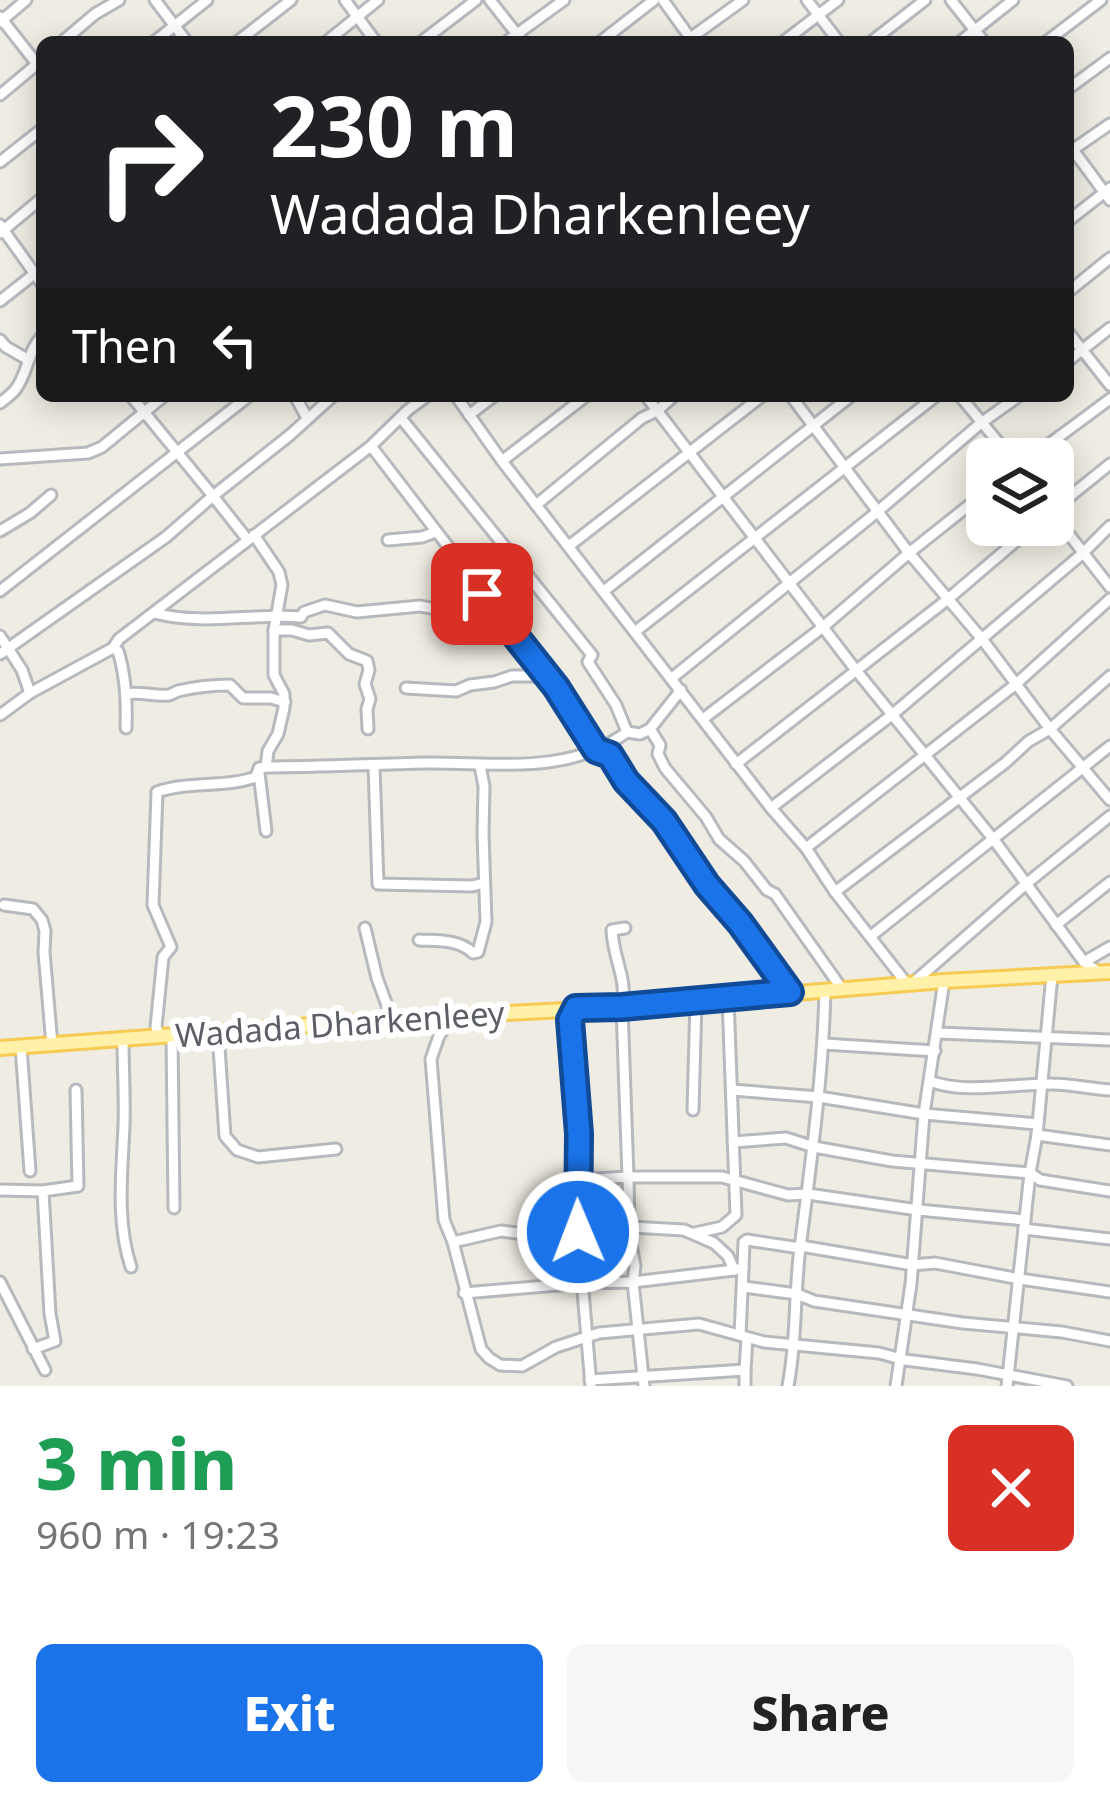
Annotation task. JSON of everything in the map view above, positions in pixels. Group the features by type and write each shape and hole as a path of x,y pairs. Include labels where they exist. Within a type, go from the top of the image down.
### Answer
{"main road":[{"name":"Wadada Dharkenleey","path":"0,1048 1105,972"}],"street":[{"path":"26,0 1,20 36,62"},
{"path":"69,36 118,0"},
{"path":"154,0 182,36"},
{"path":"162,36 207,0"},
{"path":"245,36 291,0"},
{"path":"345,0 371,36"},
{"path":"333,36 378,0"},
{"path":"429,36 476,0"},
{"path":"490,0 518,36"},
{"path":"522,36 564,0"},
{"path":"608,36 658,0 686,36"},
{"path":"696,36 742,0"},
{"path":"807,0 834,36"},
{"path":"791,36 838,0"},
{"path":"879,36 925,0"},
{"path":"951,0 979,36"},
{"path":"968,36 1013,0"},
{"path":"1054,36 1100,0 1110,12"},
{"path":"1074,85 1110,58"},
{"path":"0,95 36,68"},
{"path":"1074,146 1110,124"},
{"path":"0,162 36,134"},
{"path":"1074,153 1108,193 1074,217"},
{"path":"36,203 1,229 36,271"},
{"path":"1074,287 1110,258"},
{"path":"0,301 36,277"},
{"path":"1074,358 1110,328"},
{"path":"1074,341 1110,385"},
{"path":"0,404 15,390 36,345"},
{"path":"2,346 28,358"},
{"path":"1057,438 1110,399"},
{"path":"136,402 279,572 282,583 274,675 284,694 282,722 262,767 256,777 245,781 158,792 152,905 171,947 164,957 156,1027 166,1037 174,1208"},
{"path":"0,459 88,453 157,402"},
{"path":"0,591 242,402"},
{"path":"299,402 308,418"},
{"path":"4,651 166,537 326,402"},
{"path":"0,715 112,648 371,446 420,402"},
{"path":"460,402 910,984 1110,816"},
{"path":"469,415 486,402"},
{"path":"502,461 578,402"},
{"path":"650,402 1084,962 1105,972"},
{"path":"536,505 667,402"},
{"path":"569,546 754,402"},
{"path":"796,402 909,553 1110,800"},
{"path":"604,591 844,402"},
{"path":"636,631 929,402"},
{"path":"964,402 994,438"},
{"path":"672,678 1011,402"},
{"path":"400,418 592,655 588,662 627,732"},
{"path":"371,446 548,676 596,750 610,755 626,781 664,821 790,992"},
{"path":"1074,494 1110,464"},
{"path":"0,531 51,495"},
{"path":"703,719 966,508"},
{"path":"771,808 893,714 1110,526"},
{"path":"388,539 436,532"},
{"path":"1074,542 1110,587"},
{"path":"736,764 1010,546"},
{"path":"275,624 326,605 357,612 420,606 452,612 482,594"},
{"path":"806,848 1016,684 1110,599"},
{"path":"154,613 202,621 253,616 309,635 328,634 349,654 367,661 368,729"},
{"path":"0,636 4,651 22,670 30,693"},
{"path":"112,648 121,657 126,728"},
{"path":"406,688 456,691 512,676 548,676"},
{"path":"836,892 1050,729 1110,676"},
{"path":"127,694 170,695 230,685 244,698 284,703"},
{"path":"262,767 480,766 571,760 627,732 640,734 650,729 681,690"},
{"path":"650,729 665,768 719,839 775,894 842,989"},
{"path":"872,936 1110,746"},
{"path":"374,766 377,884 484,883"},
{"path":"419,940 450,942 478,952 486,922 480,766"},
{"path":"262,767 266,831"},
{"path":"1055,925 1110,882"},
{"path":"4,905 33,909 42,920 52,1045"},
{"path":"365,928 392,1019"},
{"path":"625,928 612,930 614,959 622,969 625,992 630,1228 644,1382"},
{"path":"1084,962 1110,947"},
{"path":"1007,1380 1052,976"},
{"path":"896,1386 913,1265 924,1114 944,981"},
{"path":"788,1386 824,1044 825,990"},
{"path":"453,1242 500,1231 532,1235 630,1228 694,1233 734,1219 728,998"},
{"path":"693,1111 696,1000"},
{"path":"576,1008 570,1020 579,1134 578,1232 590,1383 746,1370"},
{"path":"454,1015 431,1059 444,1220 481,1349 488,1358 500,1365 522,1366 556,1347 599,1333 706,1324 744,1337 879,1353 1007,1380 1044,1379 1070,1386"},
{"path":"938,1033 1110,1040"},
{"path":"218,1034 225,1136 237,1150 258,1157 336,1149"},
{"path":"123,1040 120,1160 124,1248 131,1267"},
{"path":"824,1044 935,1051"},
{"path":"21,1047 30,1172"},
{"path":"929,1081 969,1088 1052,1084 1110,1090"},
{"path":"0,1190 78,1186 76,1090"},
{"path":"732,1090 819,1097 1110,1145"},
{"path":"733,1142 786,1138 892,1161 1030,1173 1040,1180 1110,1191"},
{"path":"578,1180 722,1177 788,1195 808,1193 1110,1239"},
{"path":"33,1349 55,1341 43,1191"},
{"path":"694,1233 714,1243 738,1269 744,1287 745,1386"},
{"path":"738,1269 747,1240 913,1265 935,1263 1110,1292"},
{"path":"464,1293 633,1282 738,1269"},
{"path":"0,1282 45,1370"},
{"path":"744,1287 963,1323 1110,1341"}],"route":[{"path":"482,594 556,687 596,750 610,755 626,781 664,821 790,992 576,1008 570,1020 579,1134 578,1232"}]}
